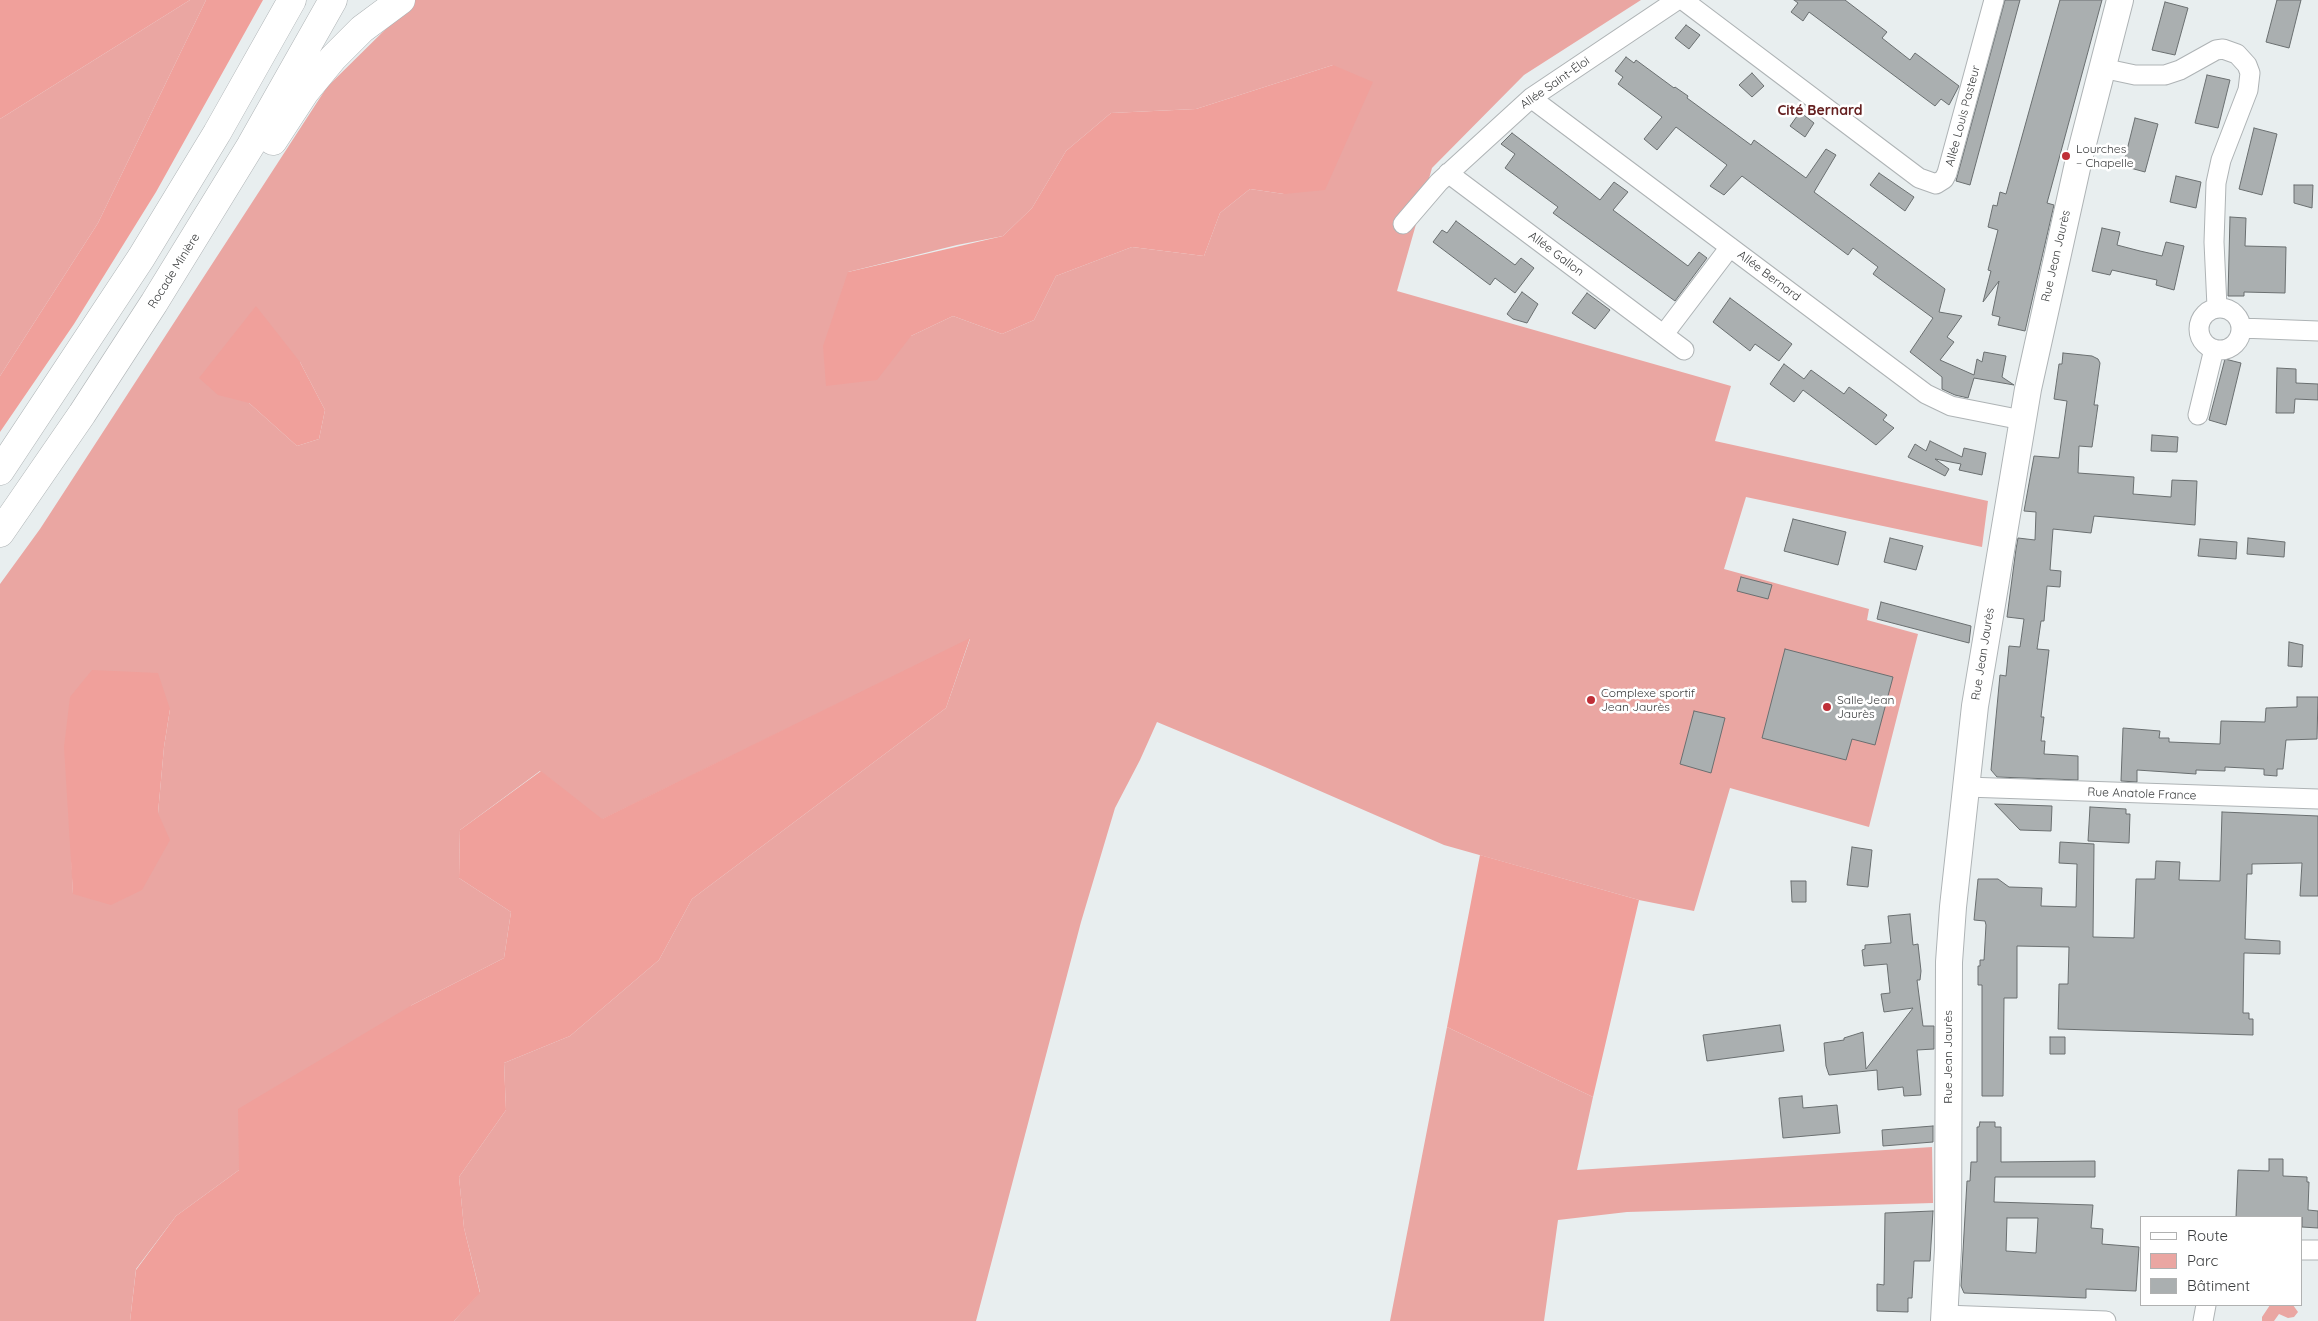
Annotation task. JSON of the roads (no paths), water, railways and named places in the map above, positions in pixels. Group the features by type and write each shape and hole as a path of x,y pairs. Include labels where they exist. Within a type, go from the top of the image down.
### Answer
{"highway":[{"path":"0,471 141,258 217,133 292,0"},
{"name":"Rocade Minière","path":"0,532 77,421 154,303 251,145 333,0"},
{"path":"154,303 193,262 289,115 319,74 362,29 400,0"}],"street":[{"name":"Allée Saint-Éloi","path":"1403,224 1448,173 1531,98 1677,0"},
{"name":"Allée Louis Pasteur","path":"1682,0 1919,178 1936,184 1947,173 1994,0"},
{"name":"Rue Jean Jaurès","path":"1944,1318 1948,1258 1949,962 1978,686 2022,420 2064,222 2120,0"},
{"path":"2102,68 2135,75 2165,75 2180,70 2216,50 2224,49 2237,54 2247,65 2250,72 2248,90 2221,160 2216,183 2214,242 2217,307"},
{"name":"Allée Bernard","path":"1531,98 1934,399 1951,406 2022,420"},
{"name":"Allée Gallon","path":"1448,173 1684,350"},
{"path":"1664,334 1730,247"},
{"path":"2217,307 2229,309 2236,314 2242,328 2240,337 2227,349 2214,349 2202,341 2198,330 2203,315 2217,307"},
{"path":"2242,328 2318,332"},
{"path":"2198,415 2214,349"},
{"name":"Rue Anatole France","path":"1966,787 2318,800"},
{"path":"2303,1250 2318,1250"},
{"path":"2203,1321 2206,1306"},
{"path":"1944,1318 2106,1321"}],"place":[{"name":"Lourches – Chapelle","path":"2066,156"},
{"name":"Complexe sportif Jean Jaurès","path":"1591,700"},
{"name":"Salle Jean Jaurès","path":"1827,707"}],"district":[{"name":"Cité Bernard","path":"1820,111"}]}
